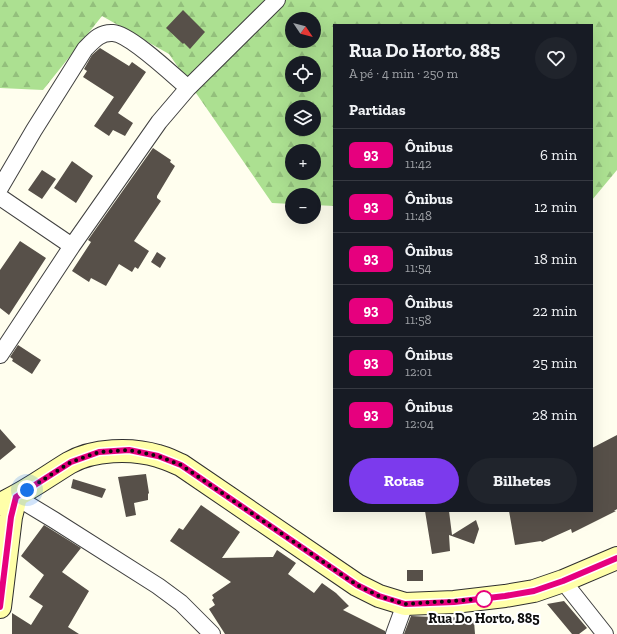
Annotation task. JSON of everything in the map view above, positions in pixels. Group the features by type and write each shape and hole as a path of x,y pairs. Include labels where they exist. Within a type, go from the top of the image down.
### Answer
{"street":[{"path":"0,355 72,246 159,122 188,88 277,0"},
{"path":"0,188 38,123 85,49 94,39 103,34 113,33 123,36 133,42 188,88"},
{"path":"0,197 72,246"},
{"path":"5,498 71,462 99,452 129,450 158,456 181,465 357,585 379,596 405,604 454,602 534,591 563,581 617,558"},
{"path":"0,607 11,517 5,498"},
{"path":"5,498 54,520 158,586 181,603 198,628 212,634"},
{"path":"563,581 605,634"},
{"path":"394,634 405,604"}],"green space":[{"path":"0,0 617,0 617,170 593,199 593,24 333,24 333,206 321,205 321,188 285,188 285,204 272,203 169,54 102,16 43,90 0,88"}],"building":[{"path":"183,10 205,32 190,49 166,28"},
{"path":"100,48 129,66 132,62 146,72 118,113 133,123 125,136 113,130 109,136 94,126 114,97 83,77 87,71 84,69 92,55"},
{"path":"153,148 171,160 170,162 175,166 157,196 157,198 161,201 134,241 149,251 138,269 135,267 132,272 119,264 106,286 91,278 89,282 72,271 91,242 88,240"},
{"path":"72,161 93,176 76,203 54,188"},
{"path":"42,170 56,179 42,199 28,190"},
{"path":"20,241 46,258 9,315 0,308 0,270"},
{"path":"157,252 166,258 160,268 151,262"},
{"path":"18,345 41,360 32,374 12,361 13,359 10,357"},
{"path":"0,429 16,447 0,460"},
{"path":"617,435 617,509 614,511 616,511 572,533 571,529 542,542 515,545 509,512 593,512 593,447"},
{"path":"146,474 149,493 148,500 134,503 136,515 126,517 118,477"},
{"path":"73,479 106,489 102,498 71,488"},
{"path":"201,505 240,532 222,558 273,557 277,550 296,563 288,574 314,593 322,583 336,593 349,606 343,610 385,631 385,634 225,634 209,609 215,605 212,600 214,598 212,595 231,582 170,541 179,528 183,530"},
{"path":"425,512 449,512 452,535 476,520 479,529 474,544 449,535 450,551 432,554"},
{"path":"44,525 81,548 62,572 89,591 68,627 79,634 12,634 12,613 31,625 43,606 29,597 44,575 21,556"},
{"path":"407,570 423,570 423,581 407,581"},
{"path":"564,601 587,628 579,634 572,634 547,604"},
{"path":"411,616 432,617 431,620 457,617 458,623 474,621 475,634 404,634"}],"bus line":[{"name":"93","path":"0,607 11,517 16,497 71,462 99,452 129,450 158,456 181,465 357,585 379,596 405,604 454,602 534,591 563,581 617,558"}],"place":[{"name":"Rua Do Horto, 885","path":"484,599"}],"route":[{"path":"27,490 71,462 99,452 129,450 158,456 181,465 357,585 379,596 405,604 484,599"}]}
